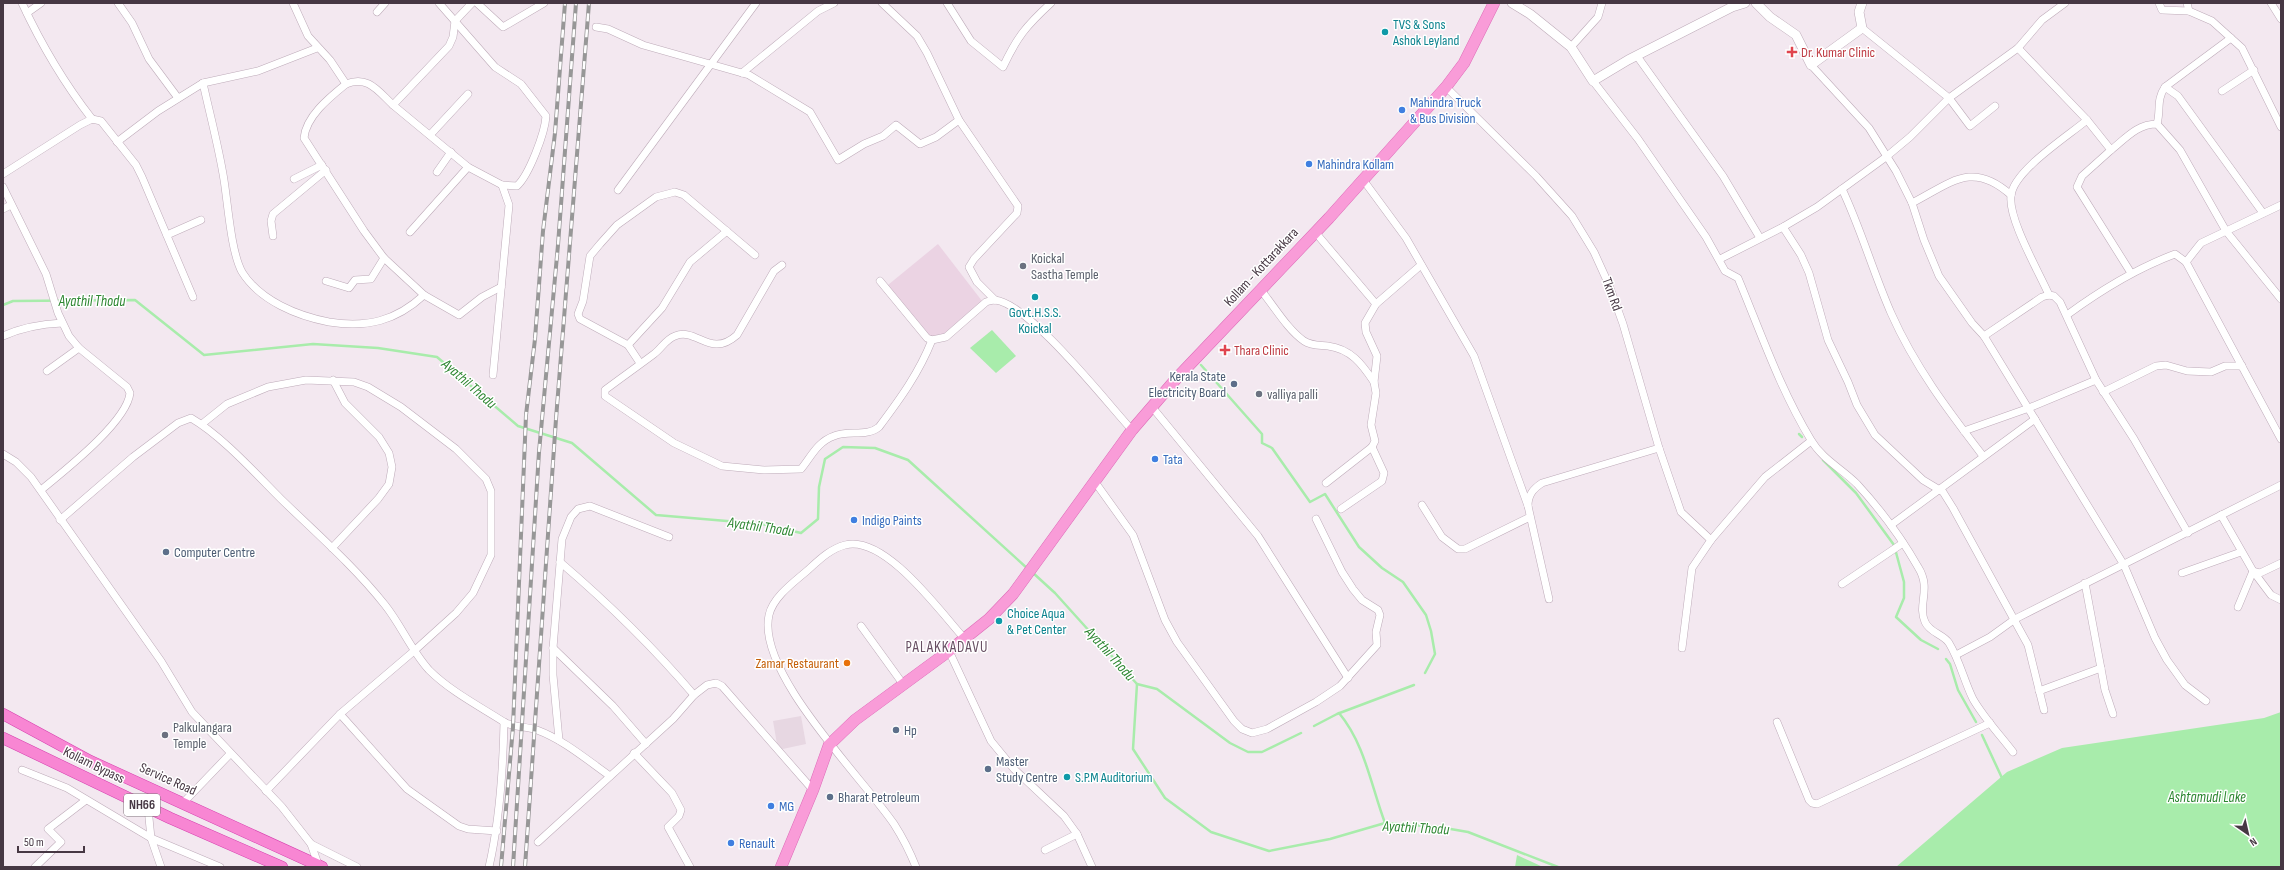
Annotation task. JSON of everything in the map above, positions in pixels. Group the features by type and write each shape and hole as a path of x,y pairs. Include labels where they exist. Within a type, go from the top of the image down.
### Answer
{"highway":[{"name":"Service Road","path":"3,714 90,761 320,866"},
{"name":"Kollam Bypass","path":"3,738 148,808 282,867"}],"main road":[{"name":"Kollam - Kottarakkara","path":"964,638 989,619 1013,594 1132,430 1152,407 1260,289 1364,180 1446,87 1464,63 1494,3"},
{"path":"780,867 813,790 829,745 855,720 949,651 964,638"}],"street":[{"path":"22,3 55,65 74,96 92,119 101,121 136,166 193,297"},
{"path":"27,14 41,3"},
{"path":"118,3 132,24 149,59 178,98"},
{"path":"293,3 308,36 317,48 330,60 346,84"},
{"path":"377,12 385,3"},
{"path":"439,3 495,67 521,84 546,116 537,149 522,182 517,186 502,185 468,168 368,83 355,80 346,84 328,99 305,130 304,138 364,231 384,258 424,295 459,315 482,297 501,287"},
{"path":"393,105 449,46 453,37 455,22 472,3"},
{"path":"477,3 503,27 544,3"},
{"path":"618,190 708,65 756,3"},
{"path":"742,73 818,12 834,3"},
{"path":"882,3 917,36 928,53 959,120 1019,210 974,259 969,267 977,282 995,300 1022,314 1048,337 1132,430"},
{"path":"947,3 971,41 1003,67 1015,40 1023,30 1051,3"},
{"path":"1512,3 1536,19 1571,47 1593,81 1638,138 1720,259 1725,271 1738,278 1770,361 1794,413 1811,441 1823,455 1856,483 1891,525 1903,543 1925,579 1923,611 1925,624 1928,628 1948,641 1956,655 1972,697 1990,723 2014,752"},
{"path":"1571,47 1598,17 1602,3"},
{"path":"1593,81 1637,56 1732,8 1745,3"},
{"path":"1756,3 1770,17 1796,35 1810,66 1869,128 1896,172 1912,203 1924,240 1939,276 1972,324 1984,336 2124,565 2155,638 2167,660 2185,685 2206,701"},
{"path":"1862,3 1859,12 1862,28 1949,98 1970,126 1995,106"},
{"path":"1720,259 1783,227 1842,189 1886,157 1910,137 1949,98 2018,48 2042,20 2065,3"},
{"path":"2158,3 2162,10 2189,11 2212,21 2242,48 2281,127"},
{"path":"2187,3 2189,11"},
{"path":"2271,3 2281,19"},
{"path":"596,27 608,29 643,45 708,65 742,73 810,112 838,160 864,144 883,136 896,124 920,144 936,137 959,120"},
{"path":"1810,66 1862,28"},
{"path":"2157,124 2160,113 2158,104 2159,95 2165,87 2231,38"},
{"path":"117,142 178,98 203,83 277,66 317,48"},
{"path":"2018,48 2087,120 2111,150"},
{"path":"1637,56 1723,176 1760,238"},
{"path":"2222,91 2254,70"},
{"path":"203,83 224,178 237,262 251,283 279,305 314,318 345,324 379,322 395,317 409,309 424,295"},
{"name":"Tkm Rd","path":"1446,87 1536,176 1572,216 1594,252 1609,285 1659,448 1681,512 1711,540"},
{"path":"2165,87 2178,96 2263,213"},
{"path":"430,135 468,94"},
{"path":"3,174 92,119"},
{"path":"2049,295 2016,222 2011,195 2020,176 2087,120"},
{"path":"2131,273 2077,187 2082,176 2134,130 2147,124 2157,124 2180,150 2226,231 2281,299"},
{"path":"437,172 451,152"},
{"path":"294,179 324,168"},
{"path":"273,236 271,221 273,214 324,168"},
{"path":"410,232 468,168"},
{"path":"1912,203 1960,179 1971,176 1986,177 1997,182 2011,195"},
{"path":"1364,180 1406,238 1474,356 1528,506 1549,599"},
{"path":"493,375 509,205 502,185"},
{"path":"3,187 46,274 62,323 79,348 127,387 130,393 130,399 118,418 83,455 41,490"},
{"path":"1842,189 1864,238 1891,312 1912,355 1930,386 1983,456"},
{"path":"640,363 628,344 591,326 580,319 578,314 583,301 590,256 617,225 656,197 675,192 684,195 755,254"},
{"path":"3,209 11,205"},
{"path":"2186,262 2201,243 2281,205"},
{"path":"167,235 201,220"},
{"path":"1783,227 1801,255 1809,273 1828,340 1857,405 1875,435 1923,480 1937,490 1943,492 1953,508 2028,645 2044,710"},
{"path":"628,344 662,308 690,262 727,231"},
{"path":"1315,232 1376,304"},
{"path":"2067,315 2098,292 2131,273 2175,254 2186,262 2281,439"},
{"path":"326,281 349,288 355,280 371,279 384,258"},
{"path":"782,265 774,271 737,335 729,342 718,345 684,335 675,336 655,354 640,363 605,390 604,396 610,401 623,407 635,418 674,443 722,466 764,470 790,468 796,470 801,469 813,451 834,436 873,432 879,427 922,366 932,340"},
{"path":"1326,483 1372,447 1374,441 1371,425 1376,398 1374,382 1377,356 1366,332 1365,323 1376,304 1421,265"},
{"path":"880,281 927,338 932,340 946,337 976,309 986,302 995,300"},
{"path":"1260,289 1297,335 1305,342 1314,346 1339,348 1351,354 1362,364 1374,382"},
{"path":"1984,336 2017,313 2049,295 2054,296 2060,302 2067,315 2096,380 2147,461 2188,533"},
{"path":"3,336 36,324 62,323"},
{"path":"47,371 79,348"},
{"path":"2103,392 2156,366 2166,365 2187,371 2211,372 2225,366 2242,366"},
{"path":"202,424 227,404 268,386 306,380 354,382 368,387 400,406 473,464 486,479 491,491 491,555 478,583 456,613 340,714 266,791"},
{"path":"332,548 378,499 389,484 392,467 389,453 379,437 345,403 333,380"},
{"path":"1964,431 2029,408 2096,380"},
{"path":"1152,407 1258,536 1348,678"},
{"path":"60,520 133,457 178,422 191,418 202,424 332,548 386,605 414,651 430,670 448,685 504,722 513,727 535,729 559,740 610,776"},
{"path":"1891,525 1983,456 2036,419"},
{"path":"1682,648 1692,568 1711,540 1765,477 1811,441"},
{"path":"1341,509 1382,481 1384,473 1372,447"},
{"path":"1528,506 1531,494 1542,482 1659,448"},
{"path":"3,454 24,469 41,490 60,520 160,661 192,712 266,791 311,844 320,866"},
{"path":"1095,482 1133,535 1166,620 1177,642 1219,703 1242,729 1252,733 1267,729 1316,702 1348,678 1377,644 1376,632 1380,615 1378,610 1362,600 1353,589 1342,572 1316,519"},
{"path":"1956,655 1990,636 2015,619 2281,485"},
{"path":"1422,504 1442,536 1458,549 1465,549 1530,517"},
{"path":"559,740 553,675 553,648 562,539 568,525 578,509 584,506 590,506 668,536"},
{"path":"2221,515 2253,571 2271,595 2281,600"},
{"path":"1842,584 1903,543"},
{"path":"916,867 904,840 893,822 829,745 783,675 773,655 768,633 769,615 780,596 826,554 846,544 861,545 885,556 917,584 964,638"},
{"path":"2182,573 2241,552"},
{"path":"560,562 609,604 658,653 694,695"},
{"path":"2253,571 2260,573 2281,562"},
{"path":"2238,607 2253,571"},
{"path":"2085,583 2100,668 2113,714"},
{"path":"861,626 903,684"},
{"path":"553,648 613,706 646,744"},
{"path":"949,651 982,725 999,753 1064,816 1077,834 1092,867"},
{"path":"2039,691 2100,668"},
{"path":"538,842 634,753 646,744 694,695 707,685 716,683 722,686 813,790"},
{"path":"340,714 407,789 459,826 468,830 497,831"},
{"path":"489,867 497,831 503,780 504,722"},
{"path":"1777,722 1812,804 1817,804 1990,723"},
{"path":"634,753 672,793 681,810 679,816 668,827 690,867"},
{"path":"183,803 230,754"},
{"path":"22,770 67,788 151,838 220,867"},
{"path":"35,867 61,842 48,829 86,800"},
{"path":"148,808 151,838 161,867"},
{"path":"1045,850 1077,834"},
{"path":"311,844 357,867"}],"shaded area":[{"path":"938,244 982,301 943,336 938,338 929,336 888,285"},
{"path":"801,716 806,744 778,750 773,721"}],"water":[{"path":"992,330 1016,356 996,373 970,348"},
{"name":"Ashtamudi Lake","path":"2281,712 2281,867 1896,867 2007,772 2062,748 2264,718"},
{"path":"1517,855 1543,867 1515,867"}],"waterway":[{"name":"Ayathil Thodu","path":"3,305 13,301 135,300 204,355 313,344 378,348 437,357 518,426 572,443 656,515 762,524 801,533 818,519 819,487 825,459 843,447 875,448 908,460 1028,569"},
{"path":"1201,365 1262,434 1262,443 1272,448 1310,502 1325,494 1359,547 1382,568 1403,582 1426,615 1431,631 1435,654 1425,673"},
{"path":"1799,434 1802,437"},
{"path":"1823,460 1856,493 1894,545 1904,582 1904,598 1896,617 1921,640 1938,649"},
{"name":"Ayathil Thodu","path":"1032,572 1055,593 1137,684 1133,749 1165,798 1211,832 1269,851 1330,839 1385,823 1439,827 1468,832 1558,867"},
{"path":"1946,659 1950,664 1958,690 1976,722"},
{"path":"1137,684 1157,689 1230,743 1248,752 1262,752 1301,733"},
{"path":"1314,726 1337,714 1414,685"},
{"path":"1339,713 1348,725 1361,752 1385,823"},
{"path":"1982,735 2002,778"}],"railway":[{"path":"501,867 513,727 526,415 535,339 543,231 555,133 565,3"},
{"path":"513,867 539,452 558,245 576,3"},
{"path":"525,867 556,419 589,3"}],"place":[{"name":"TVS & Sons Ashok Leyland","path":"1385,32"},
{"name":"Dr. Kumar Clinic","path":"1792,52"},
{"name":"Mahindra Truck & Bus Division","path":"1402,110"},
{"name":"Mahindra Kollam","path":"1309,164"},
{"name":"Koickal Sastha Temple","path":"1023,266"},
{"name":"Govt.H.S.S. Koickal","path":"1035,297"},
{"name":"Thara Clinic","path":"1225,350"},
{"name":"Kerala State Electricity Board","path":"1234,384"},
{"name":"valliya palli","path":"1259,394"},
{"name":"Tata","path":"1155,459"},
{"name":"Indigo Paints","path":"854,520"},
{"name":"Computer Centre","path":"166,552"},
{"name":"Choice Aqua & Pet Center","path":"999,621"},
{"name":"Zamar Restaurant","path":"847,663"},
{"name":"Hp","path":"896,730"},
{"name":"Palkulangara Temple","path":"165,735"},
{"name":"Master Study Centre","path":"988,769"},
{"name":"S.P.M Auditorium","path":"1067,777"},
{"name":"Bharat Petroleum","path":"830,797"},
{"name":"MG","path":"771,806"},
{"name":"Renault","path":"731,843"}],"district":[{"name":"PALAKKADAVU","path":"947,647"}]}
